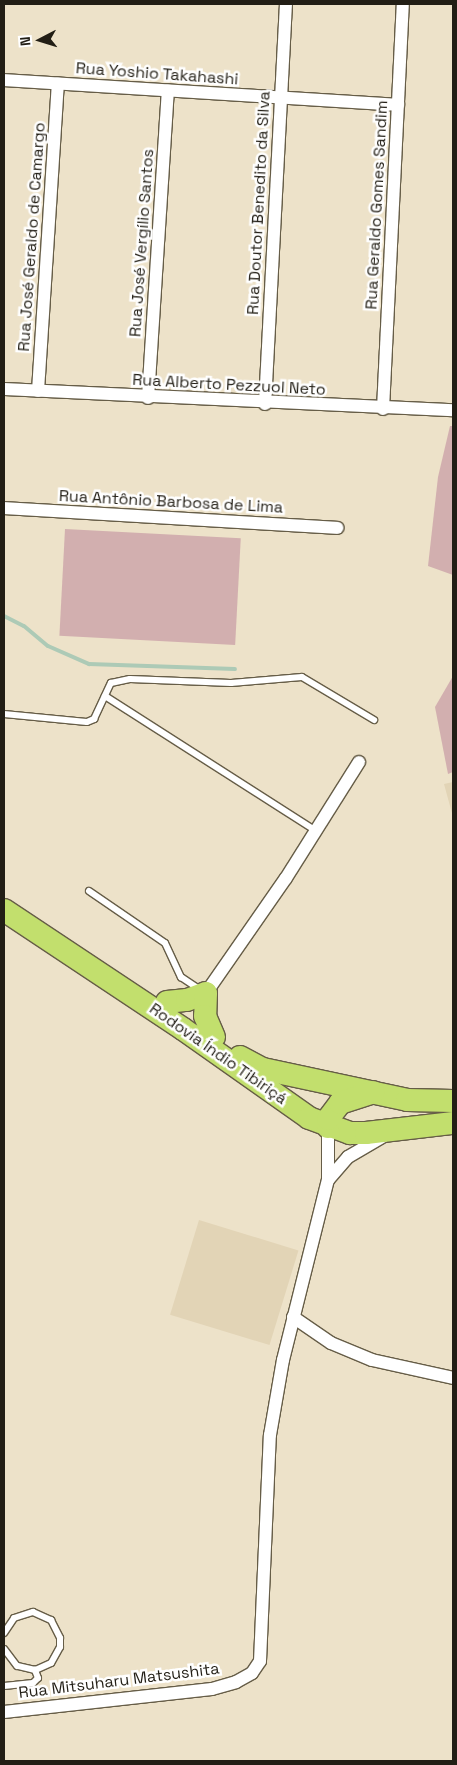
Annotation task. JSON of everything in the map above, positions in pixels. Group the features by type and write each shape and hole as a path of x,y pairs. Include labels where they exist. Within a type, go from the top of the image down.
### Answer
{"highway":[{"name":"Rodovia Índio Tibiriçá","path":"4,896 167,1002 214,1037 264,1069 407,1100 453,1101"},
{"name":"Rodovia Índio Tibiriçá","path":"4,910 183,1029 309,1118 328,1127 350,1133 391,1132 453,1123"},
{"path":"167,1002 187,1000 206,993 205,1016 214,1037"},
{"path":"328,1127 328,1119 340,1104 374,1092"}],"street":[{"name":"Rua Doutor Benedito da Silva","path":"265,404 286,4"},
{"name":"Rua Geraldo Gomes Sandim","path":"382,409 403,4"},
{"name":"Rua Yoshio Takahashi","path":"4,80 398,105"},
{"name":"Rua José Geraldo de Camargo","path":"38,392 58,84"},
{"name":"Rua José Vergílio Santos","path":"148,398 168,91"},
{"name":"Rua Alberto Pezzuol Neto","path":"4,390 265,404 453,410"},
{"name":"Rua Antônio Barbosa de Lima","path":"4,508 337,528"},
{"path":"206,993 317,832 359,762"},
{"path":"328,1127 328,1180 294,1317 331,1342 372,1360 453,1378"},
{"path":"328,1180 348,1157 391,1132"},
{"name":"Rua Mitsuharu Matsushita","path":"4,1712 212,1688 236,1682 252,1673 260,1661 270,1435 294,1317"}],"lane":[{"path":"4,714 88,722 94,719 111,683 130,679 231,683 302,677 374,720"},
{"path":"105,696 317,832"},
{"path":"89,891 164,943 181,977 206,993"},
{"path":"4,1633 8,1625 23,1613 43,1615 51,1620 57,1628 60,1647 51,1662 34,1670 17,1666 4,1649"},
{"path":"4,1686 33,1683 38,1678 34,1670"}],"shaded area":[{"path":"450,426 453,426 453,575 428,566 438,477"},
{"path":"65,529 241,538 235,645 59,636"},
{"path":"453,676 453,772 448,774 435,707"},
{"path":"453,782 453,817 444,784"},
{"path":"199,1220 298,1250 270,1345 170,1315"}],"waterway":[{"path":"4,616 24,626 48,646 89,664 235,669"}]}
